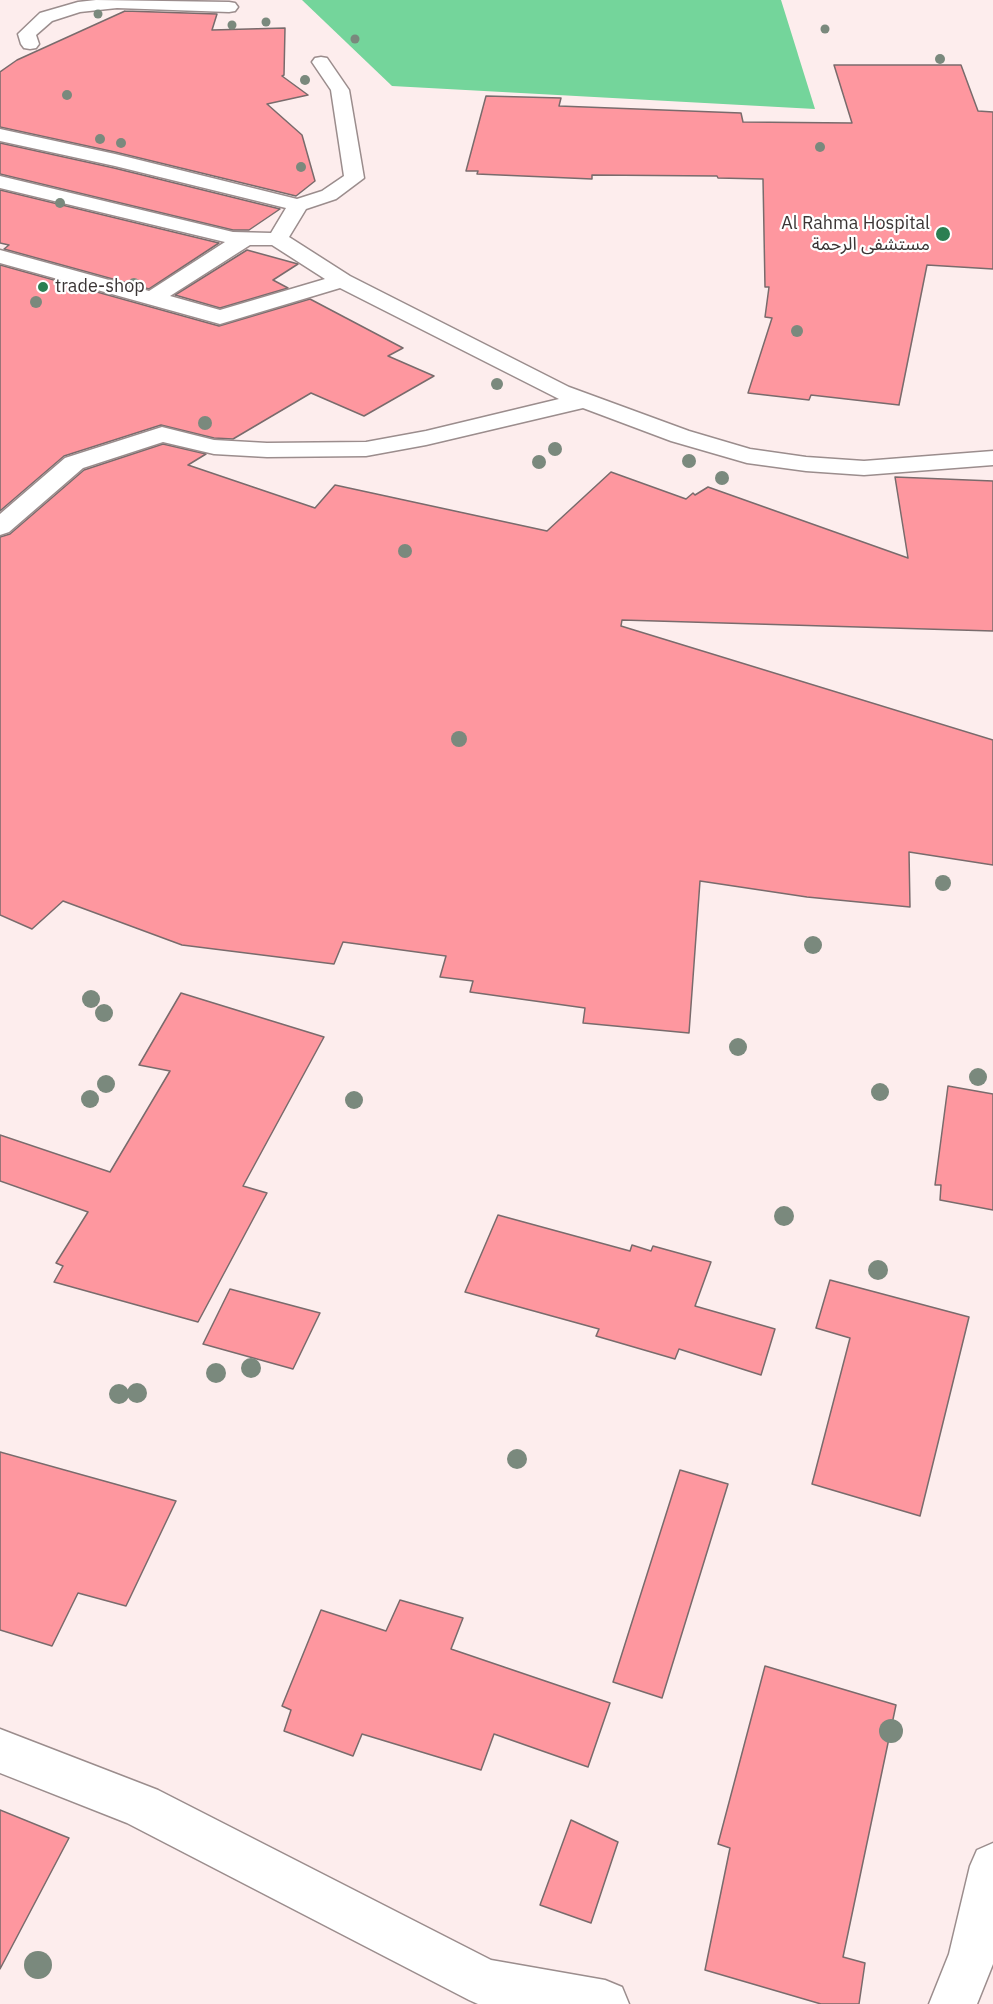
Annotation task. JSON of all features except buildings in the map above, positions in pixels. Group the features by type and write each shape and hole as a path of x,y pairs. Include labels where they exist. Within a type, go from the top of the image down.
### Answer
{"street":[{"path":"30,44 27,34 48,8 117,3 229,7"},
{"path":"0,135 115,160 298,205 329,195 354,178 340,90 321,62"},
{"path":"0,182 233,238 277,239 342,281 561,392 702,443 747,456 806,464 864,468 993,458"},
{"path":"277,239 298,205"},
{"path":"153,298 244,239"},
{"path":"0,256 220,317 342,281"},
{"path":"0,527 74,463 162,434 214,447 267,450 366,449 426,438 583,401"},
{"path":"0,1751 142,1806 482,1994 605,2004"},
{"path":"953,2004 973,1954 993,1866"}],"green space":[{"path":"302,0 781,0 815,109 392,86"}],"place":[{"name":"Al Rahma Hospital مستشفى الرحمة","path":"943,234"},
{"name":"trade-shop","path":"43,287"}]}
